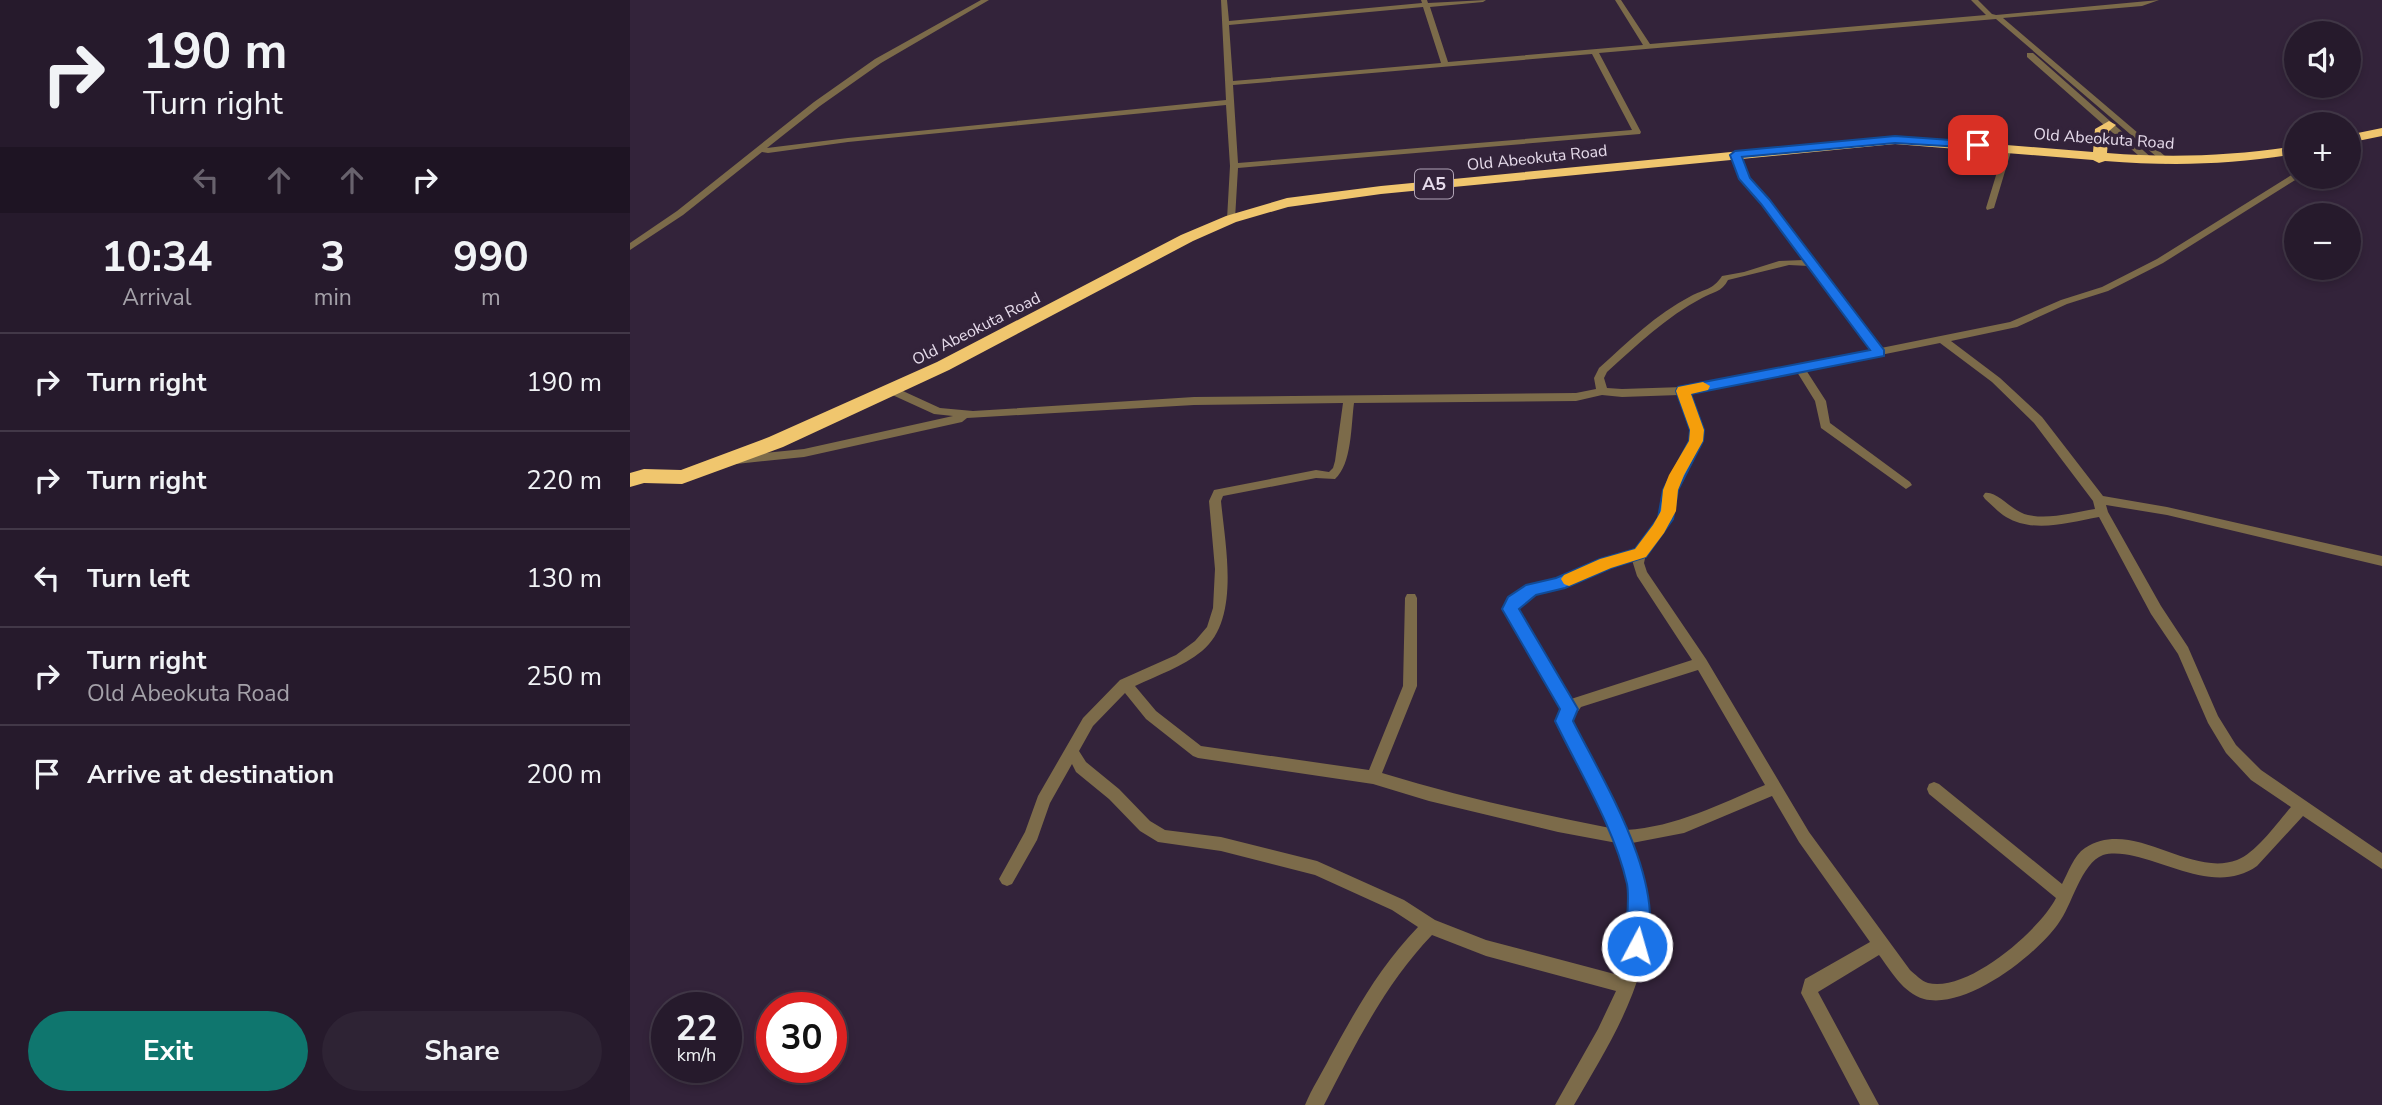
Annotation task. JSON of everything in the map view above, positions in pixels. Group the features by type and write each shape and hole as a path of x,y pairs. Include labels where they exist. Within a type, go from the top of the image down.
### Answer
{"highway":[{"path":"2099,159 2102,129 2109,125"},
{"path":"2361,136 2382,132"},
{"name":"Old Abeokuta Road","path":"630,480 644,476 682,477 728,461 892,390 1018,327 1153,254 1231,219 1287,204 1329,196 1895,140 2008,148 2099,159 2168,162 2242,159 2284,152"}],"street":[{"path":"630,247 680,213 761,148 878,61 986,0"},
{"path":"1224,0 1234,166 1231,219"},
{"path":"1224,23 1425,3 1483,0"},
{"path":"1618,0 1647,46"},
{"path":"1974,0 2150,161"},
{"path":"1231,83 2142,4 2155,0"},
{"path":"1425,3 1446,64"},
{"path":"1992,17 2168,162"},
{"path":"1234,166 1637,132 1594,51"},
{"path":"761,148 768,151 848,140 1229,102"},
{"path":"2109,125 2124,125"},
{"path":"1990,208 2008,148"},
{"path":"1735,155 1744,179 1765,201 1879,353"},
{"path":"728,461 804,453 973,415 1194,401 1576,397 1602,391 1683,391 2013,325 2064,302 2105,289 2208,233 2284,184"},
{"path":"1602,391 1599,378 1603,370 1677,306 1720,287 1725,278 1744,278 1785,261 1798,260 1812,264"},
{"path":"1943,340 1996,380 2038,420 2101,506 2156,610 2183,651 2213,719 2231,748 2256,775 2300,808 2382,862"},
{"path":"1798,367 1817,393 1825,412 1825,425 1906,485"},
{"path":"892,390 938,411 973,415"},
{"path":"1683,391 1697,430 1696,441 1671,490 1665,519 1640,553 1638,563 1641,573 1701,663 1804,837 1904,976 1924,991 1945,993 1980,979 2020,950 2053,919 2089,854 2107,845 2148,853 2197,868 2228,871 2245,865 2300,808"},
{"path":"1007,879 1032,835 1043,801 1088,722 1125,684 1181,659 1200,645 1213,629 1219,608 1221,569 1215,501 1218,493 1316,474 1331,476 1338,470 1341,461 1349,400"},
{"path":"1989,496 2013,516 2024,520 2036,521 2101,506 2167,511 2382,561"},
{"path":"1569,709 1511,609 1513,602 1532,589 1559,584 1606,563 1640,553"},
{"path":"1373,777 1410,686 1411,598"},
{"path":"1564,1105 1611,1025 1637,946 1640,905 1636,882 1621,837 1564,721 1569,709 1576,703 1701,663"},
{"path":"1125,684 1152,715 1198,752 1373,777 1429,794 1621,837 1639,836 1684,826 1774,788"},
{"path":"1071,750 1081,767 1114,794 1145,826 1163,837 1222,844 1317,868 1398,905 1430,926 1486,948 1626,985"},
{"path":"1934,789 2066,897"},
{"path":"1314,1105 1383,979 1403,952 1430,926"},
{"path":"1870,1105 1809,993 1811,985 1881,945"}],"slow traffic":[{"path":"1569,579 1606,563 1640,553 1659,529 1669,511 1676,475 1696,441 1694,418 1683,391 1703,386"}],"route":[{"path":"1637,946 1640,905 1636,882 1621,837 1564,721 1569,709 1511,609 1513,602 1532,589 1559,584 1606,563 1640,553 1665,519 1676,475 1696,441 1694,418 1683,391 1826,361 1879,353 1765,201 1744,179 1735,155 1895,140 1978,145"}]}
